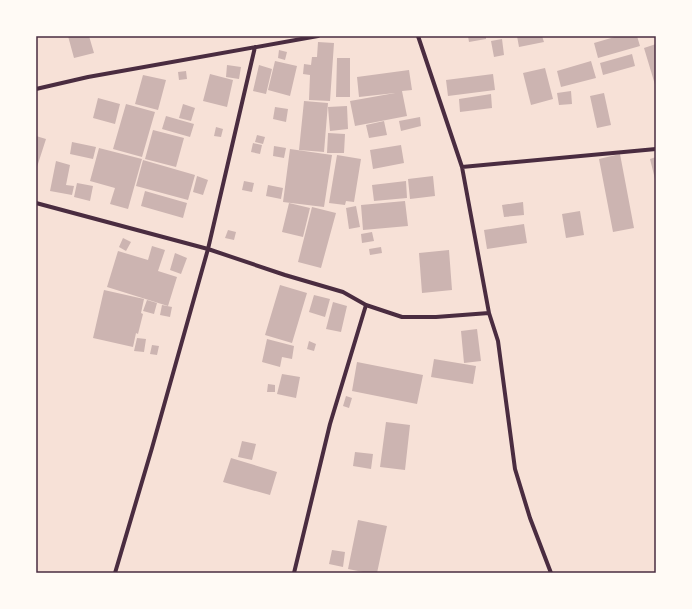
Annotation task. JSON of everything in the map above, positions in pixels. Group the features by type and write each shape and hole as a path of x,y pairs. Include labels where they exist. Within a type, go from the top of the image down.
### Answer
{"street":[{"path":"36,89 88,77 318,36"},
{"path":"418,36 462,167 490,313 498,341 515,469 530,518 550,573"},
{"path":"115,573 208,249 255,47"},
{"path":"462,167 656,149"},
{"path":"36,203 208,249 285,275 343,292 366,305 402,316 436,318 490,313"},
{"path":"294,573 330,424 366,305"}],"building":[{"path":"68,36 89,36 94,53 74,58"},
{"path":"468,36 486,36 486,39 469,42"},
{"path":"517,36 542,36 544,42 519,47"},
{"path":"618,36 637,36 640,46 598,58 594,43"},
{"path":"502,39 504,55 494,57 491,41"},
{"path":"318,42 334,43 330,101 309,100 310,75 303,74 304,64 311,65 312,57 317,57"},
{"path":"656,44 656,88 644,48"},
{"path":"279,50 287,52 285,60 278,58"},
{"path":"632,54 635,66 603,75 600,63"},
{"path":"337,58 350,58 350,97 336,97"},
{"path":"275,61 297,66 290,96 268,90"},
{"path":"591,61 596,78 561,87 557,71"},
{"path":"227,65 241,67 239,79 226,77"},
{"path":"259,65 272,69 266,94 253,91"},
{"path":"545,68 553,99 531,105 523,73"},
{"path":"409,70 412,90 402,91 407,116 355,126 350,101 395,93 359,97 357,77"},
{"path":"186,71 187,79 179,80 178,72"},
{"path":"210,74 233,80 227,107 203,101"},
{"path":"493,74 495,90 448,96 446,80"},
{"path":"143,75 166,80 158,110 135,104"},
{"path":"571,91 572,104 559,105 557,93"},
{"path":"604,93 611,125 597,128 590,96"},
{"path":"491,94 492,108 460,112 459,99"},
{"path":"98,98 120,104 115,124 93,118"},
{"path":"304,101 328,103 324,152 299,150"},
{"path":"126,104 155,112 142,157 113,149"},
{"path":"183,104 195,108 191,121 179,118"},
{"path":"347,106 348,129 330,131 328,107"},
{"path":"275,107 288,109 286,122 273,119"},
{"path":"166,116 194,124 190,137 162,129"},
{"path":"420,117 421,126 401,131 399,121"},
{"path":"384,121 387,135 369,138 366,125"},
{"path":"216,127 223,129 221,137 214,136"},
{"path":"153,130 184,138 176,167 145,159"},
{"path":"328,133 345,134 344,153 327,153"},
{"path":"257,135 265,137 263,144 255,142"},
{"path":"36,136 46,139 36,170"},
{"path":"72,142 96,147 93,159 70,154"},
{"path":"253,143 262,145 260,154 251,152"},
{"path":"401,145 404,163 373,169 370,150"},
{"path":"274,146 286,148 284,158 273,156"},
{"path":"99,148 142,159 128,209 110,204 115,188 90,181"},
{"path":"290,149 332,155 324,207 283,202"},
{"path":"620,154 634,228 613,232 599,159"},
{"path":"337,155 361,159 354,202 346,201 345,205 329,203"},
{"path":"656,157 656,179 655,179 650,159"},
{"path":"143,160 195,175 188,200 136,186"},
{"path":"56,161 70,165 66,185 74,186 72,195 50,191"},
{"path":"197,176 208,180 203,195 193,192"},
{"path":"433,176 435,196 410,199 408,179"},
{"path":"244,181 254,183 252,192 242,190"},
{"path":"406,181 407,198 374,201 372,185"},
{"path":"77,183 93,186 90,201 74,197"},
{"path":"268,185 283,188 281,199 266,196"},
{"path":"145,191 187,203 183,218 141,206"},
{"path":"405,201 408,226 363,230 361,205"},
{"path":"523,202 524,215 504,217 502,205"},
{"path":"289,203 310,208 303,237 282,232"},
{"path":"356,206 360,227 349,229 346,208"},
{"path":"312,207 336,213 321,268 298,262"},
{"path":"580,211 584,235 566,238 562,214"},
{"path":"524,224 527,243 487,249 484,230"},
{"path":"228,230 236,232 234,240 225,238"},
{"path":"372,232 374,241 362,243 361,234"},
{"path":"123,238 131,242 126,251 119,247"},
{"path":"152,246 165,250 158,271 177,277 168,306 107,287 118,251 148,260"},
{"path":"381,247 382,253 370,255 369,249"},
{"path":"449,250 452,290 422,293 419,253"},
{"path":"175,253 187,258 181,274 170,270"},
{"path":"280,285 307,293 292,343 265,335"},
{"path":"104,290 144,299 141,313 143,314 133,347 93,338"},
{"path":"314,295 330,299 325,317 309,312"},
{"path":"147,300 157,303 154,314 143,311"},
{"path":"333,302 347,306 341,332 326,329"},
{"path":"162,305 172,307 170,317 160,315"},
{"path":"477,329 481,361 464,363 461,331"},
{"path":"137,338 146,339 144,352 134,351"},
{"path":"267,339 294,346 292,359 282,357 280,367 262,362"},
{"path":"309,341 316,344 314,351 307,349"},
{"path":"152,345 159,346 157,355 150,354"},
{"path":"434,359 476,366 473,384 431,377"},
{"path":"357,362 423,375 417,404 352,391"},
{"path":"282,374 300,377 296,398 277,394"},
{"path":"268,384 275,385 275,392 267,392"},
{"path":"346,396 352,398 349,408 343,406"},
{"path":"386,422 410,425 405,470 380,467"},
{"path":"242,441 256,444 252,460 238,457"},
{"path":"355,452 373,454 371,469 353,466"},
{"path":"231,458 277,472 270,495 223,482"},
{"path":"358,520 387,526 377,573 368,573 348,569"},
{"path":"332,550 345,552 343,567 329,564"}]}
